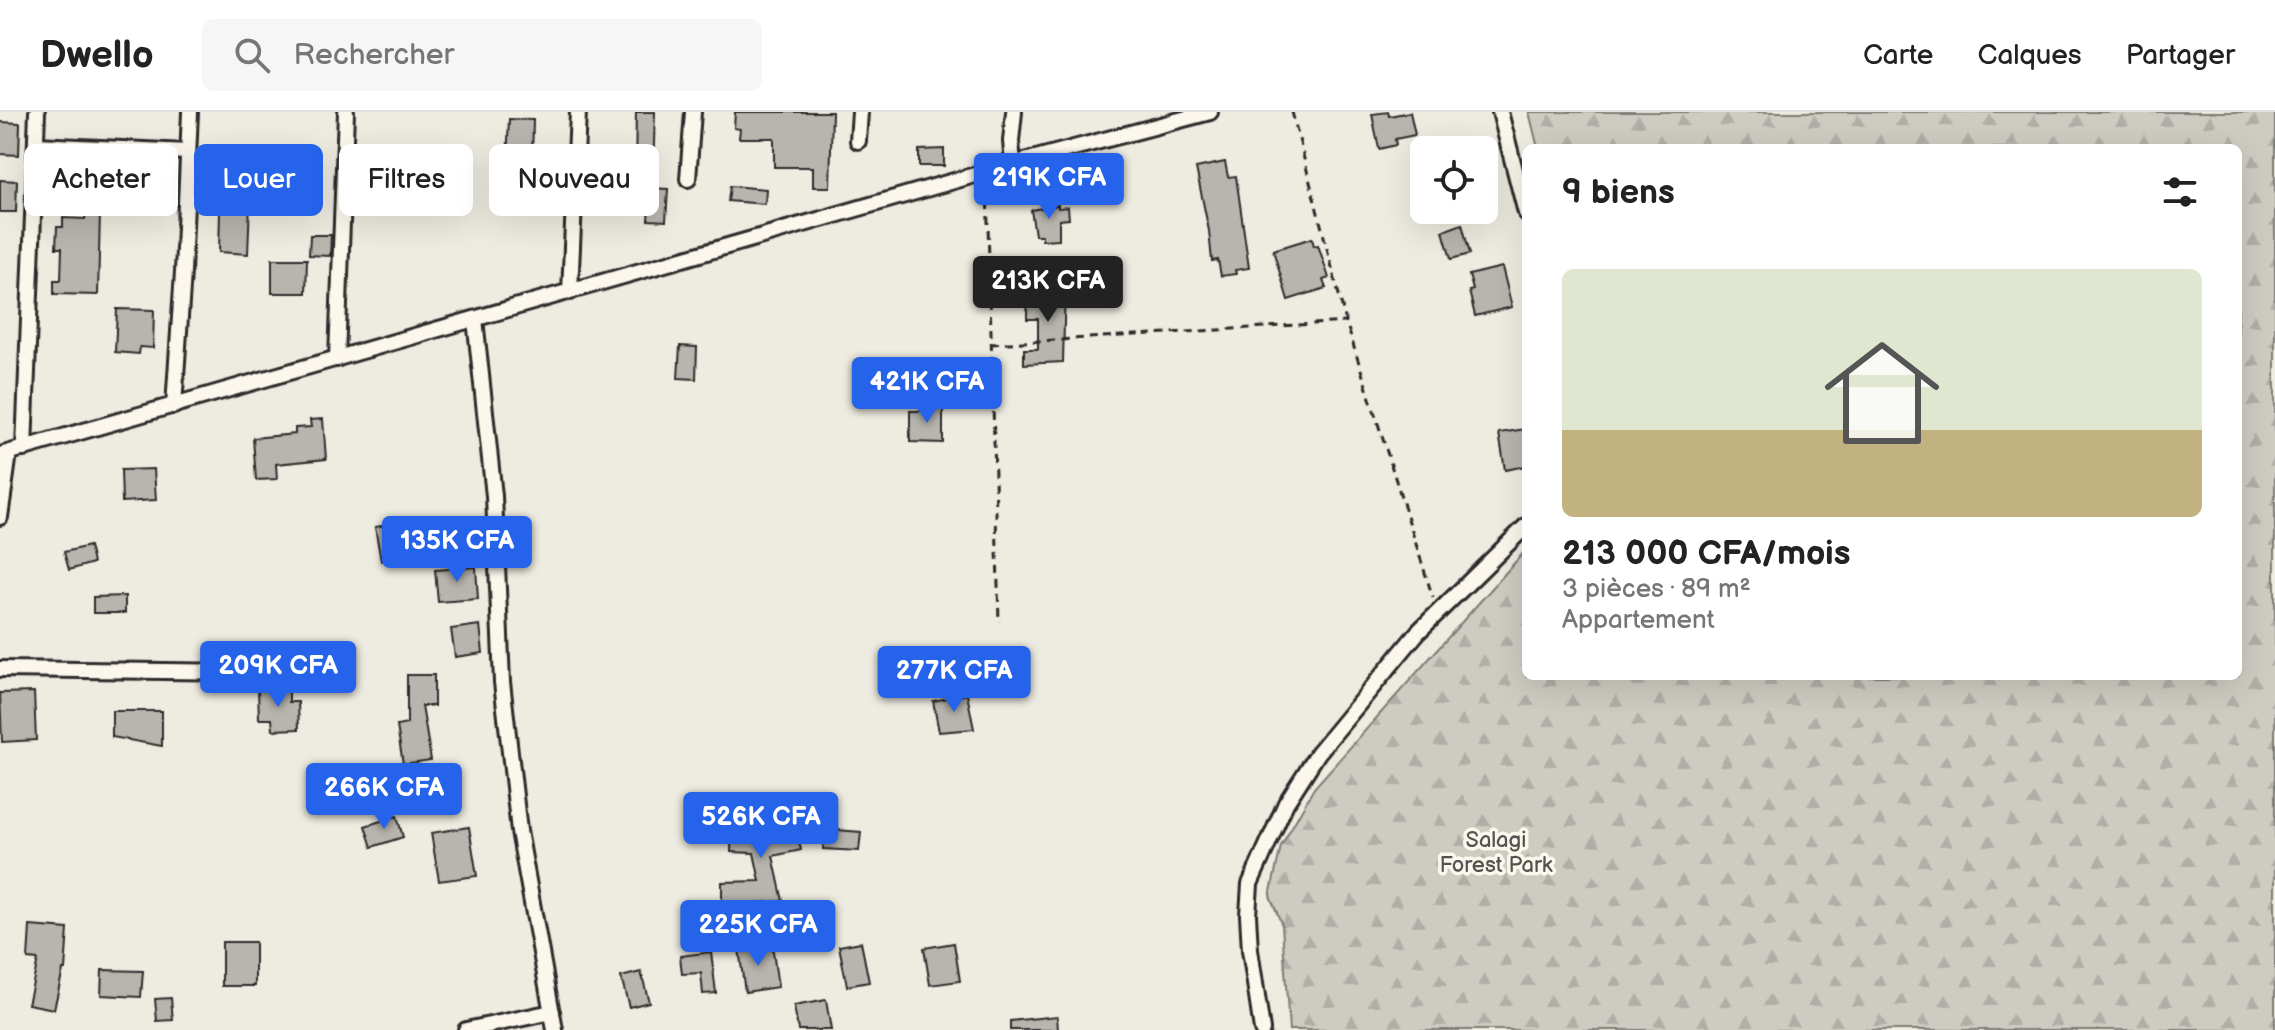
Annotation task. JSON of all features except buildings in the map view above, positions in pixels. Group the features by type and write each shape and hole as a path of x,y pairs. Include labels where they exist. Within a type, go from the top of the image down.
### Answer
{"street":[{"path":"36,144 37,112"},
{"path":"174,406 190,112"},
{"path":"337,359 346,112"},
{"path":"570,292 578,112"},
{"path":"688,179 693,112"},
{"path":"858,141 860,112"},
{"path":"1013,164 1011,141 1014,112"},
{"path":"0,517 5,454 1178,116 1210,112"},
{"path":"1500,112 1522,197"},
{"path":"178,152 188,152"},
{"path":"24,449 33,216"},
{"path":"475,319 494,496 503,697 519,831 555,1030"},
{"path":"1262,1030 1250,950 1250,884 1286,803 1318,753 1418,632 1522,530"},
{"path":"0,669 244,672"},
{"path":"466,1030 552,1012"}],"path":[{"path":"1292,112 1346,322 1438,613"},
{"path":"986,172 999,622"},
{"path":"991,344 1346,322"}],"green space":[{"name":"Salagi Forest Park","path":"1529,112 2275,112 2275,1030 1289,1030 1282,925 1270,896 1281,846 1314,788 1522,554 1522,680 2242,680 2242,144 1537,144"}]}
